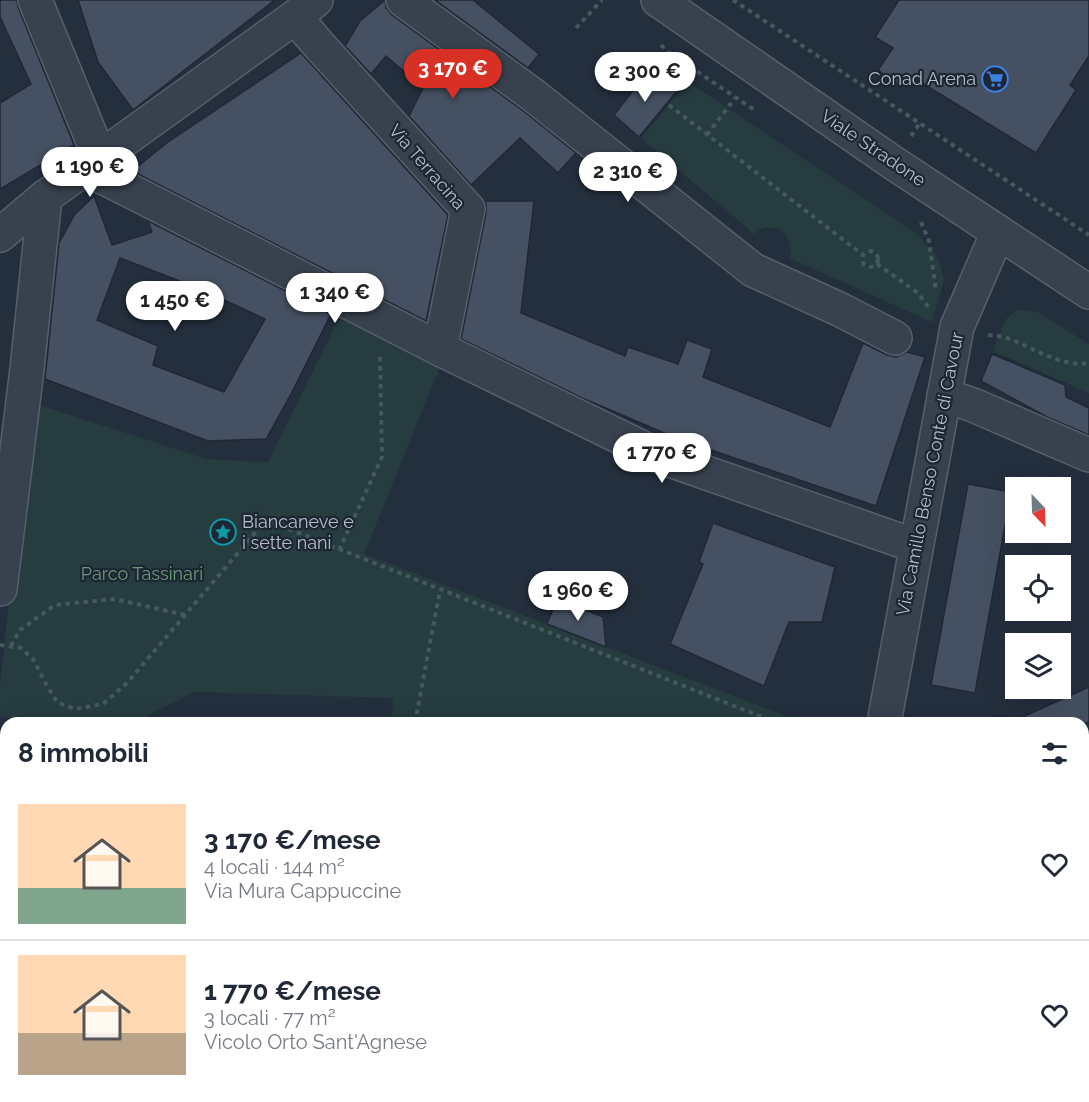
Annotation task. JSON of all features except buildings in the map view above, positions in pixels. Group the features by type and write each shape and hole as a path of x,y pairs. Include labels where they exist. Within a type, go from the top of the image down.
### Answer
{"street":[{"path":"35,0 93,141 93,163 109,180 440,349 661,457 916,546"},
{"path":"403,0 533,95 753,270 841,310 895,338"},
{"name":"Viale Stradone","path":"658,0 892,162 1089,292"},
{"path":"0,235 45,197 306,8"},
{"name":"Via Terracina","path":"306,8 318,44 468,209 440,349"},
{"path":"0,589 45,197"},
{"name":"Via Camillo Benso Conte di Cavour","path":"885,717 957,327 998,232"},
{"path":"944,395 973,405 1089,455"}],"path":[{"path":"576,28 602,0"},
{"path":"733,0 1089,235"},
{"path":"668,52 765,117"},
{"path":"707,135 735,98"},
{"path":"669,105 862,255"},
{"path":"920,221 929,241 936,299"},
{"path":"867,251 872,251 877,255 877,264 870,268 864,266 861,263 862,255 867,251"},
{"path":"877,264 918,293 935,316"},
{"path":"339,550 382,457 380,344 390,323"},
{"path":"988,336 1006,338 1046,356 1080,365 1089,363"},
{"path":"0,645 21,648 33,659 57,702 75,710 103,704 127,683 266,520 762,717"},
{"path":"416,717 440,590"},
{"path":"11,646 20,630 55,604 115,599 185,615"}],"green space":[{"path":"688,82 917,234 938,258 944,280 932,322 789,258 790,243 781,229 767,228 754,234 641,138"},
{"name":"Parco Tassinari","path":"343,310 442,362 364,554 788,717 392,717 393,698 194,692 144,717 0,717 0,685 30,402 207,459 268,462"},
{"path":"1017,310 1037,312 1089,344 1089,393 993,351 1005,320"}],"place":[{"name":"Conad Arena","path":"995,79"},
{"name":"Biancaneve e i sette nani","path":"223,532"}]}
